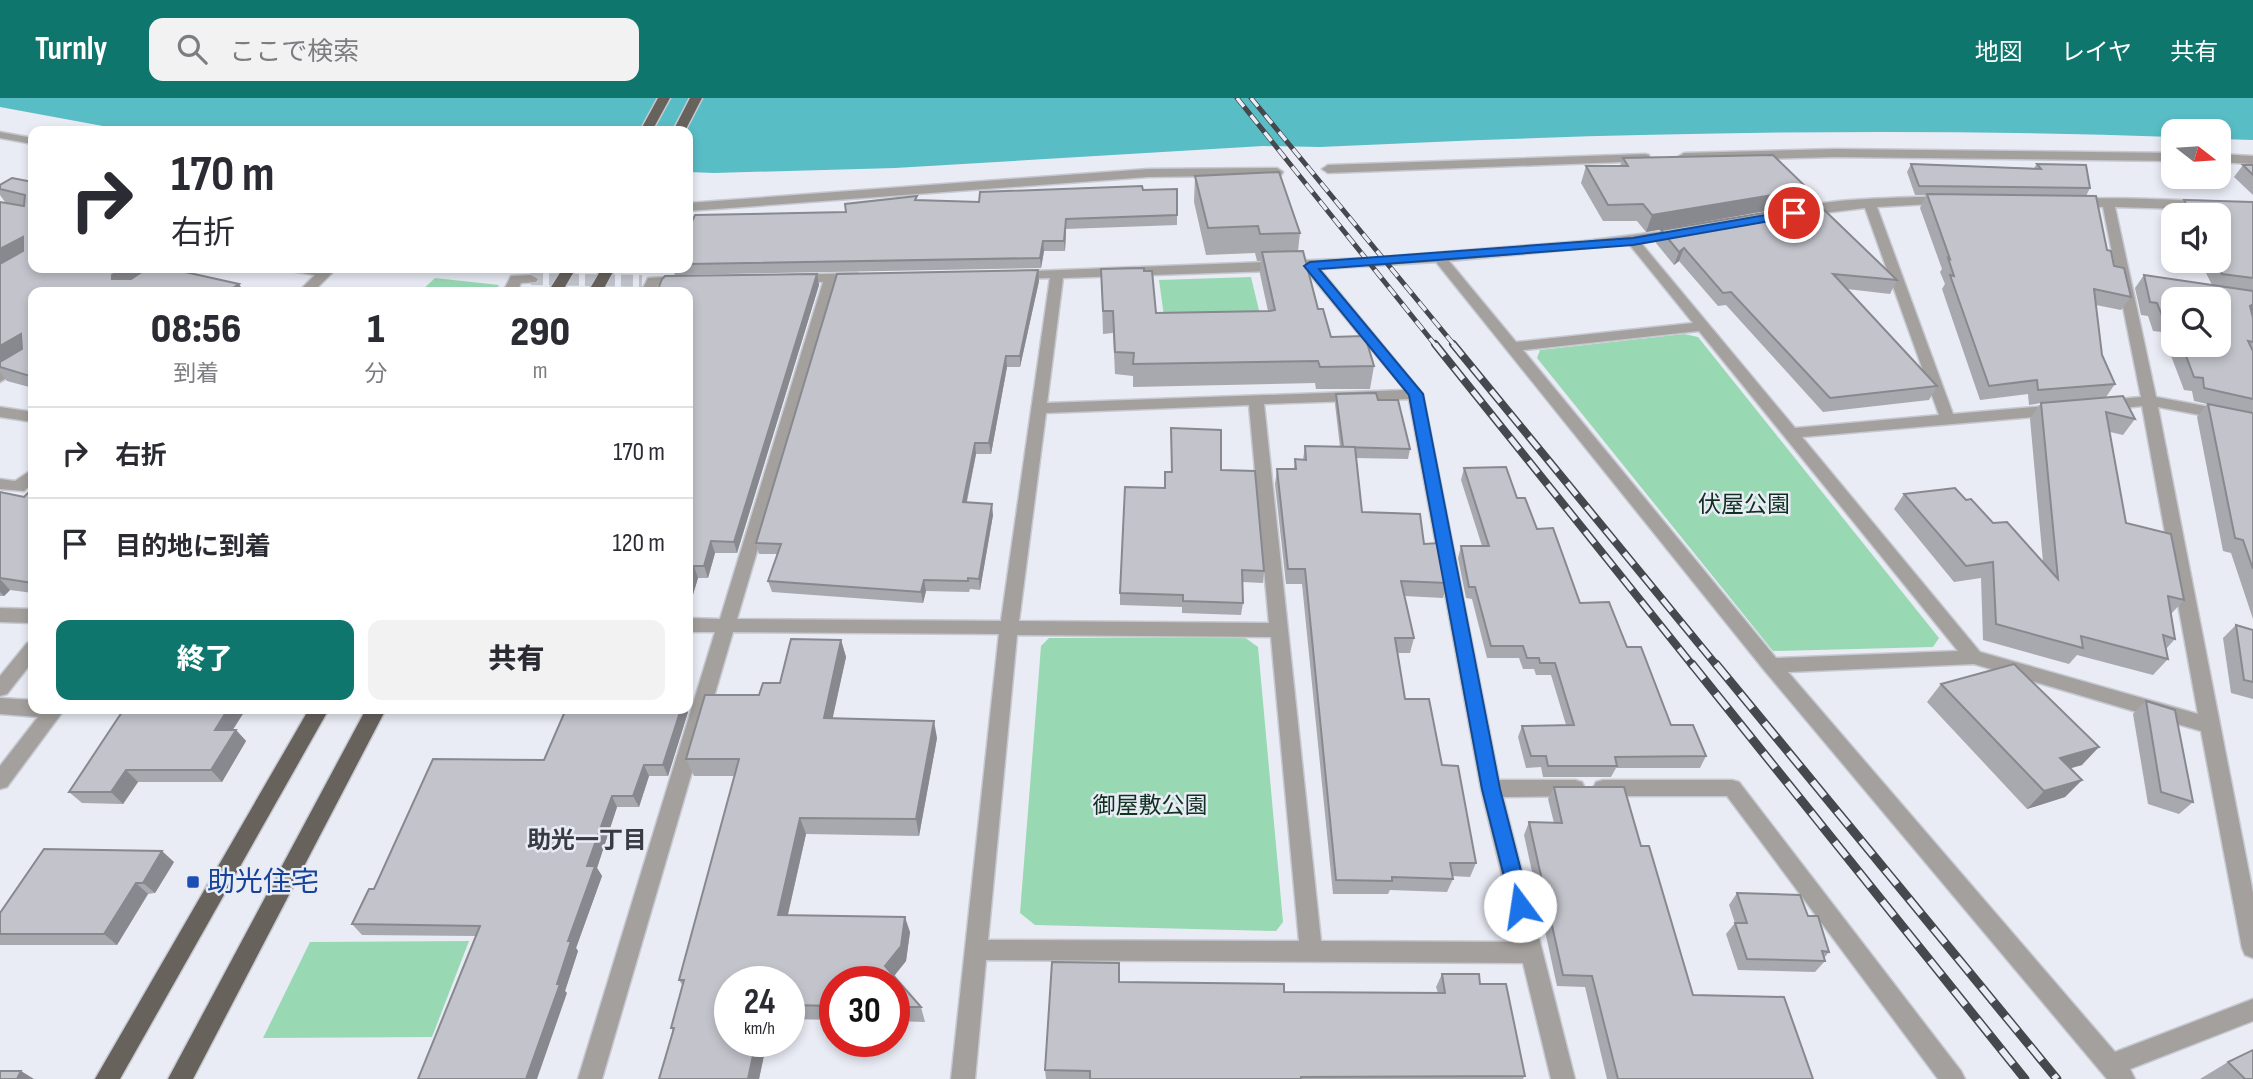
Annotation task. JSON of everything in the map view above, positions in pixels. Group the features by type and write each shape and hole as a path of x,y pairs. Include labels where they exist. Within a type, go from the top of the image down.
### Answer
{"main road":[{"path":"649,126 664,98"},
{"path":"682,126 696,98"},
{"path":"107,1079 316,714"},
{"path":"180,1079 373,714"}],"street":[{"path":"0,135 28,140"},
{"path":"1671,157 1835,153 2161,157"},
{"path":"1328,169 1658,157"},
{"path":"2231,159 2253,160"},
{"path":"693,207 1148,173 1277,172"},
{"path":"1789,214 1870,204 1961,200"},
{"path":"2055,201 2253,207"},
{"path":"2108,202 2131,281 2208,725 2253,948"},
{"path":"1870,204 1948,419"},
{"path":"1004,275 1310,266 1440,258 1633,241 1698,230"},
{"path":"1633,241 1974,657"},
{"path":"1440,258 1771,665 2117,1072 2253,1010"},
{"path":"1310,266 1416,394 1491,789 1563,1079"},
{"path":"310,287 325,273"},
{"path":"963,1079 1009,629 1057,274"},
{"path":"776,279 871,277"},
{"path":"590,1079 831,278"},
{"path":"512,287 516,279 531,279"},
{"path":"648,285 694,280"},
{"path":"1513,347 1704,326"},
{"path":"0,377 28,359"},
{"path":"1040,408 1416,394"},
{"path":"1256,401 1311,951"},
{"path":"1792,433 2151,401 2253,419"},
{"path":"0,412 28,416"},
{"path":"0,484 18,487 28,478"},
{"path":"0,615 28,616"},
{"path":"693,625 1279,630"},
{"path":"0,689 28,654"},
{"path":"1771,665 1974,657 2208,725"},
{"path":"0,706 28,708"},
{"path":"0,781 51,714"},
{"path":"1491,789 1732,788 1953,1079"},
{"path":"977,950 1531,953"}],"green space":[{"path":"1251,277 1263,327 1166,331 1159,280"},
{"path":"435,278 499,285 498,287 425,287"},
{"name":"伏屋公園","path":"1684,334 1698,337 1939,638 1933,647 1773,651 1537,358 1540,350"},
{"name":"御屋敷公園","path":"1244,637 1258,647 1283,922 1276,931 1035,925 1020,913 1041,646 1049,638"},
{"path":"469,941 432,1037 263,1038 310,942"}],"water":[{"path":"0,98 2253,98 2253,140 2231,139 2231,119 2161,119 2161,137 1960,132 1640,135 1320,147 1263,146 895,168 714,173 693,172 693,126 103,126 0,107"}],"building":[{"path":"1773,155 1808,189 1652,215 1643,204 1608,205 1586,166 1628,166 1623,158"},
{"path":"1911,164 2041,169 2037,164 2086,165 2090,188 1919,186"},
{"path":"2243,165 2253,165 2253,175"},
{"path":"1279,172 1300,233 1260,234 1258,226 1208,228 1195,176"},
{"path":"12,178 28,181 28,273 115,273 112,279 131,279 140,273 190,273 239,284 234,287 28,287 28,375 0,367 0,362 22,349 21,334 0,346 0,264 23,251 23,237 0,249 0,202 24,206 25,195 0,189 0,185"},
{"path":"1142,186 1143,190 1177,189 1177,215 1066,219 1064,241 1043,241 1040,258 693,264 695,215 846,212 845,204 917,196 915,200 979,202 980,192"},
{"path":"1927,194 2096,196 2107,250 2111,251 2114,266 2124,268 2131,297 2094,289 2102,355 2115,384 2038,390 2037,380 1989,386 1950,275 1954,276 1948,258 1950,259"},
{"path":"2184,200 2253,202 2253,278 2221,273 2231,273 2231,203 2186,203"},
{"path":"1818,204 1897,280 1833,274 1937,386 1830,398 1731,292 1723,293 1684,248 1679,252 1661,230"},
{"path":"1303,251 1318,309 1323,309 1331,337 1365,336 1374,366 1320,367 1318,361 1133,364 1134,353 1115,352 1113,311 1103,311 1101,269 1144,268 1144,271 1152,271 1156,313 1270,311 1275,310 1262,252"},
{"path":"1038,270 1020,356 1006,356 989,443 975,443 963,502 992,504 979,579 924,580 921,592 768,581 781,544 756,543 837,274"},
{"path":"817,274 734,542 711,541 704,566 694,566 693,569 693,287 659,287 665,276"},
{"path":"2144,275 2226,287 2161,287 2161,313 2157,303 2150,302"},
{"path":"2231,288 2253,291 2253,304 2250,306 2253,342 2248,341 2253,351 2253,399 2204,388 2203,378 2194,377 2186,357 2231,357"},
{"path":"1376,393 1378,400 1398,400 1410,449 1343,447 1336,394"},
{"path":"2123,396 2135,419 2106,412 2126,523 2171,534 2184,600 2168,596 2175,639 2163,635 2168,659 2081,636 2083,648 1996,624 1993,562 1966,566 1904,494 1955,488 1966,500 1971,499 1993,523 2007,522 2058,579 2041,403"},
{"path":"2208,404 2253,413 2253,569 2243,540 2235,538"},
{"path":"1171,428 1221,430 1221,470 1255,471 1264,571 1242,570 1243,603 1183,601 1183,595 1120,593 1125,487 1165,488 1165,472 1172,472"},
{"path":"1305,446 1355,447 1362,512 1420,514 1424,544 1440,543 1447,583 1401,581 1414,638 1395,638 1405,699 1429,699 1442,765 1458,766 1476,863 1450,863 1453,879 1392,877 1392,881 1336,880 1305,569 1288,569 1277,469 1296,469 1295,459 1306,460"},
{"path":"1506,467 1517,498 1525,498 1537,529 1553,528 1580,603 1609,602 1627,647 1641,647 1671,725 1693,725 1706,756 1615,757 1617,766 1548,766 1546,756 1531,756 1522,726 1574,725 1555,663 1540,663 1539,658 1527,658 1523,646 1491,646 1475,587 1469,587 1461,546 1489,546 1464,468"},
{"path":"0,492 24,497 28,493 28,582 0,578"},
{"path":"2236,625 2253,630 2253,682 2244,680"},
{"path":"791,639 841,640 824,718 934,721 916,819 800,818 778,915 905,917 901,946 885,966 819,966 819,1006 805,1005 805,966 714,966 714,1057 753,1057 748,1079 659,1079 684,980 679,980 739,759 686,759 705,695 759,695 763,683 780,683"},
{"path":"2014,664 2099,747 2060,758 2082,780 2044,791 1941,684"},
{"path":"2146,701 2175,710 2193,802 2161,792"},
{"path":"121,714 225,714 215,730 236,730 211,770 126,770 111,792 69,792"},
{"path":"564,714 679,714 663,765 644,765 633,796 612,796 587,866 595,866 568,941 571,941 557,984 560,984 526,1079 418,1079 480,926 352,924 369,889 374,889 433,759 544,760"},
{"path":"1554,787 1624,787 1641,846 1649,846 1693,995 1784,997 1813,1079 1618,1079 1592,976 1563,975 1529,822 1562,823"},
{"path":"44,849 162,851 143,883 136,883 104,934 0,934 0,913"},
{"path":"1737,893 1800,895 1808,916 1818,916 1829,952 1822,951 1825,961 1747,959 1735,923 1747,923"},
{"path":"1052,962 1119,963 1119,982 1284,984 1284,992 1445,993 1442,974 1479,974 1480,984 1506,984 1525,1076 1090,1079 1090,1071 1045,1070"},
{"path":"910,994 921,1007 910,1007"},
{"path":"2253,1050 2253,1079 2245,1079 2228,1062"},
{"path":"0,1071 21,1071 17,1079 0,1079"}],"tunnel":[{"path":"531,279 642,281"}],"railway":[{"path":"1237,98 1436,346"},
{"path":"1251,98 1455,346"},
{"path":"1435,344 1693,666"},
{"path":"1453,344 1717,666"},
{"path":"1692,664 2025,1079"},
{"path":"1716,664 2057,1079"}],"place":[{"name":"助光住宅","path":"193,882"}],"district":[{"name":"助光一丁目","path":"587,840"}],"route":[{"path":"1520,906 1491,789 1416,394 1310,266 1633,241 1794,213"}]}
